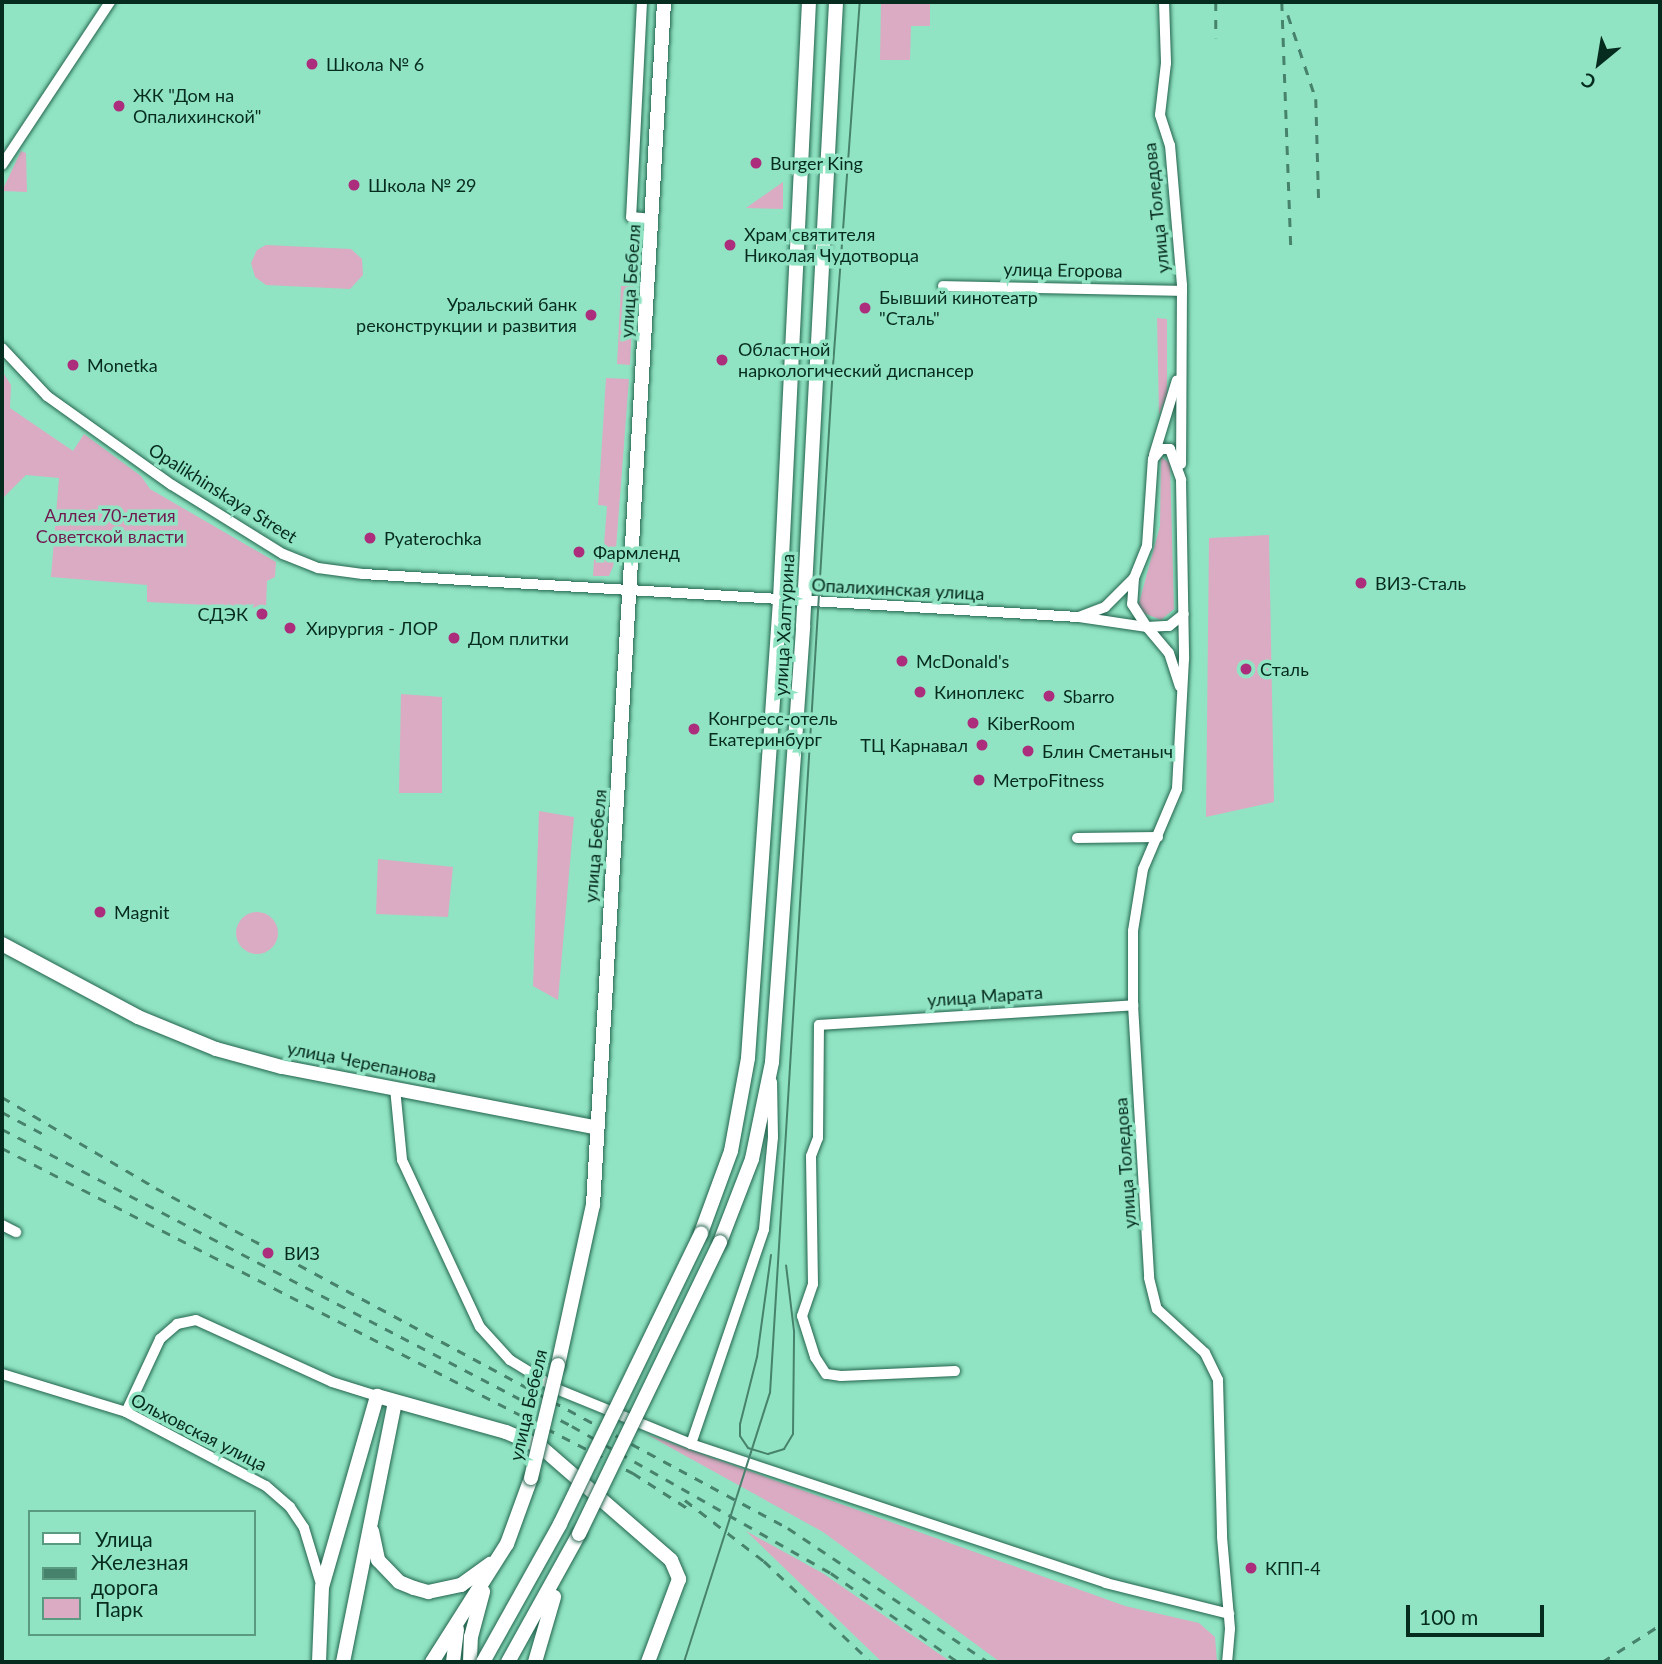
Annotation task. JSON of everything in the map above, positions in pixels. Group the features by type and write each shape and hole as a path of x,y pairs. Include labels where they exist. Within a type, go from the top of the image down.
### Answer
{"main road":[{"name":"улица Бебеля","path":"432,1662 507,1544 531,1478 593,1205 594,1127 631,591 664,2"},
{"name":"улица Халтурина","path":"482,1662 566,1512 701,1233 731,1151 748,1058 780,599 809,2"},
{"name":"улица Халтурина","path":"579,1534 720,1242 752,1159 772,1062 805,601 836,2"},
{"name":"улица Черепанова","path":"2,944 138,1017 216,1049 594,1127"},
{"path":"319,1662 321,1587 377,1396 506,1432 541,1447 573,1470 671,1560 679,1579 648,1662"},
{"path":"343,1662 395,1402"},
{"path":"372,1514 378,1560 399,1582 428,1592 461,1585 491,1563 507,1544"},
{"path":"508,1662 579,1534"},
{"path":"535,1662 548,1611 579,1534"},
{"path":"470,1662 471,1637 490,1572"},
{"path":"453,1662 455,1636 464,1611"}],"street":[{"path":"2,165 110,2"},
{"path":"642,2 631,217 653,219"},
{"name":"улица Толедова","path":"1164,2 1166,64 1160,115 1170,145 1182,290 1182,692 1177,789 1143,869 1133,931 1133,1005 1149,1278 1157,1309 1205,1353 1218,1380 1222,1537 1229,1614 1227,1662"},
{"name":"улица Егорова","path":"943,286 1182,290"},
{"name":"Opalikhinskaya Street","path":"2,348 47,396 172,485 284,554 318,568 631,591"},
{"path":"1180,371 1153,459 1147,546 1134,578 1132,604 1169,653 1182,692"},
{"path":"1153,459 1161,449 1170,449 1181,480"},
{"path":"1079,617 1105,607 1134,578"},
{"name":"Опалихинская улица","path":"631,591 1079,617 1147,627"},
{"path":"1147,627 1169,626 1184,614"},
{"path":"1077,838 1158,837"},
{"name":"улица Марата","path":"955,1371 826,1374 809,1337 802,1316 813,1284 811,1156 818,1138 819,1025 1133,1005"},
{"path":"691,1444 764,1229 773,1137 772,1062"},
{"path":"395,1088 402,1160 480,1327 510,1360 559,1390 691,1444 1082,1575 1229,1614"},
{"path":"2,1225 16,1232"},
{"path":"126,1412 160,1339 177,1324 196,1320 332,1382 377,1396"},
{"name":"Ольховская улица","path":"2,1374 126,1412 282,1499 304,1528 321,1587"}],"green space":[{"path":"881,2 930,2 930,26 911,26 910,60 880,60"},
{"path":"21,151 26,153 27,192 2,191"},
{"path":"783,182 783,209 746,208"},
{"path":"266,245 351,249 362,259 363,275 350,289 266,285 255,277 251,263 257,250"},
{"path":"621,286 634,286 630,365 617,364"},
{"path":"1157,318 1167,319 1167,395 1159,415"},
{"name":"Аллея 70-летия Советской власти","path":"2,371 11,385 10,408 73,451 84,434 141,476 150,489 276,562 275,577 267,581 266,608 147,602 147,585 51,577 59,478 26,475 2,499"},
{"path":"606,378 629,379 615,562 609,576 593,576 595,545 604,544 607,506 598,505"},
{"path":"1161,457 1170,463 1174,609 1161,620 1141,612 1139,603 1160,526"},
{"path":"1269,535 1274,802 1206,817 1209,538"},
{"path":"401,694 442,697 442,793 399,793"},
{"path":"539,811 574,817 558,1000 533,986"},
{"path":"378,859 453,867 448,917 376,914"},
{"path":"257,912 272,918 278,933 272,948 257,954 242,948 236,933 242,918"},
{"path":"646,1434 1125,1606 1199,1623 1215,1637 1217,1662 1000,1662 823,1532"},
{"path":"746,1531 824,1574 951,1662 882,1662"}],"tram line":[{"path":"684,1662 770,1393 833,366 860,2"},
{"path":"771,1255 757,1357 740,1424 740,1436 748,1448 768,1454 784,1449 793,1434 794,1331 786,1265"}],"railway":[{"path":"1216,2 1216,38"},
{"path":"1282,2 1291,251"},
{"path":"1288,15 1316,99 1319,204"},
{"path":"2,1097 156,1188 788,1528 988,1662"},
{"path":"2,1112 45,1135"},
{"path":"2,1129 572,1426 831,1573 958,1662"},
{"path":"2,1148 633,1473 692,1511"},
{"path":"685,1500 764,1561 871,1662"},
{"path":"1602,1662 1660,1625"}],"place":[{"name":"Школа № 6","path":"312,64"},
{"name":"ЖК \"Дом на Опалихинской\"","path":"119,106"},
{"name":"Burger King","path":"756,163"},
{"name":"Школа № 29","path":"354,185"},
{"name":"Храм святителя Николая Чудотворца","path":"730,245"},
{"name":"Бывший кинотеатр \"Сталь\"","path":"865,308"},
{"name":"Уральский банк реконструкции и развития","path":"591,315"},
{"name":"Областной наркологический диспансер","path":"722,360"},
{"name":"Monetka","path":"73,365"},
{"name":"Pyaterochka","path":"370,538"},
{"name":"Фармленд","path":"579,552"},
{"name":"ВИЗ-Сталь","path":"1361,583"},
{"name":"СДЭК","path":"262,614"},
{"name":"Хирургия - ЛОР","path":"290,628"},
{"name":"Дом плитки","path":"454,638"},
{"name":"McDonald's","path":"902,661"},
{"name":"Сталь","path":"1246,669"},
{"name":"Киноплекс","path":"920,692"},
{"name":"Sbarro","path":"1049,696"},
{"name":"KiberRoom","path":"973,723"},
{"name":"Конгресс-отель Екатеринбург","path":"694,729"},
{"name":"ТЦ Карнавал","path":"982,745"},
{"name":"Блин Сметаныч","path":"1028,751"},
{"name":"МетроFitness","path":"979,780"},
{"name":"Magnit","path":"100,912"},
{"name":"ВИЗ","path":"268,1253"},
{"name":"КПП-4","path":"1251,1568"}]}
